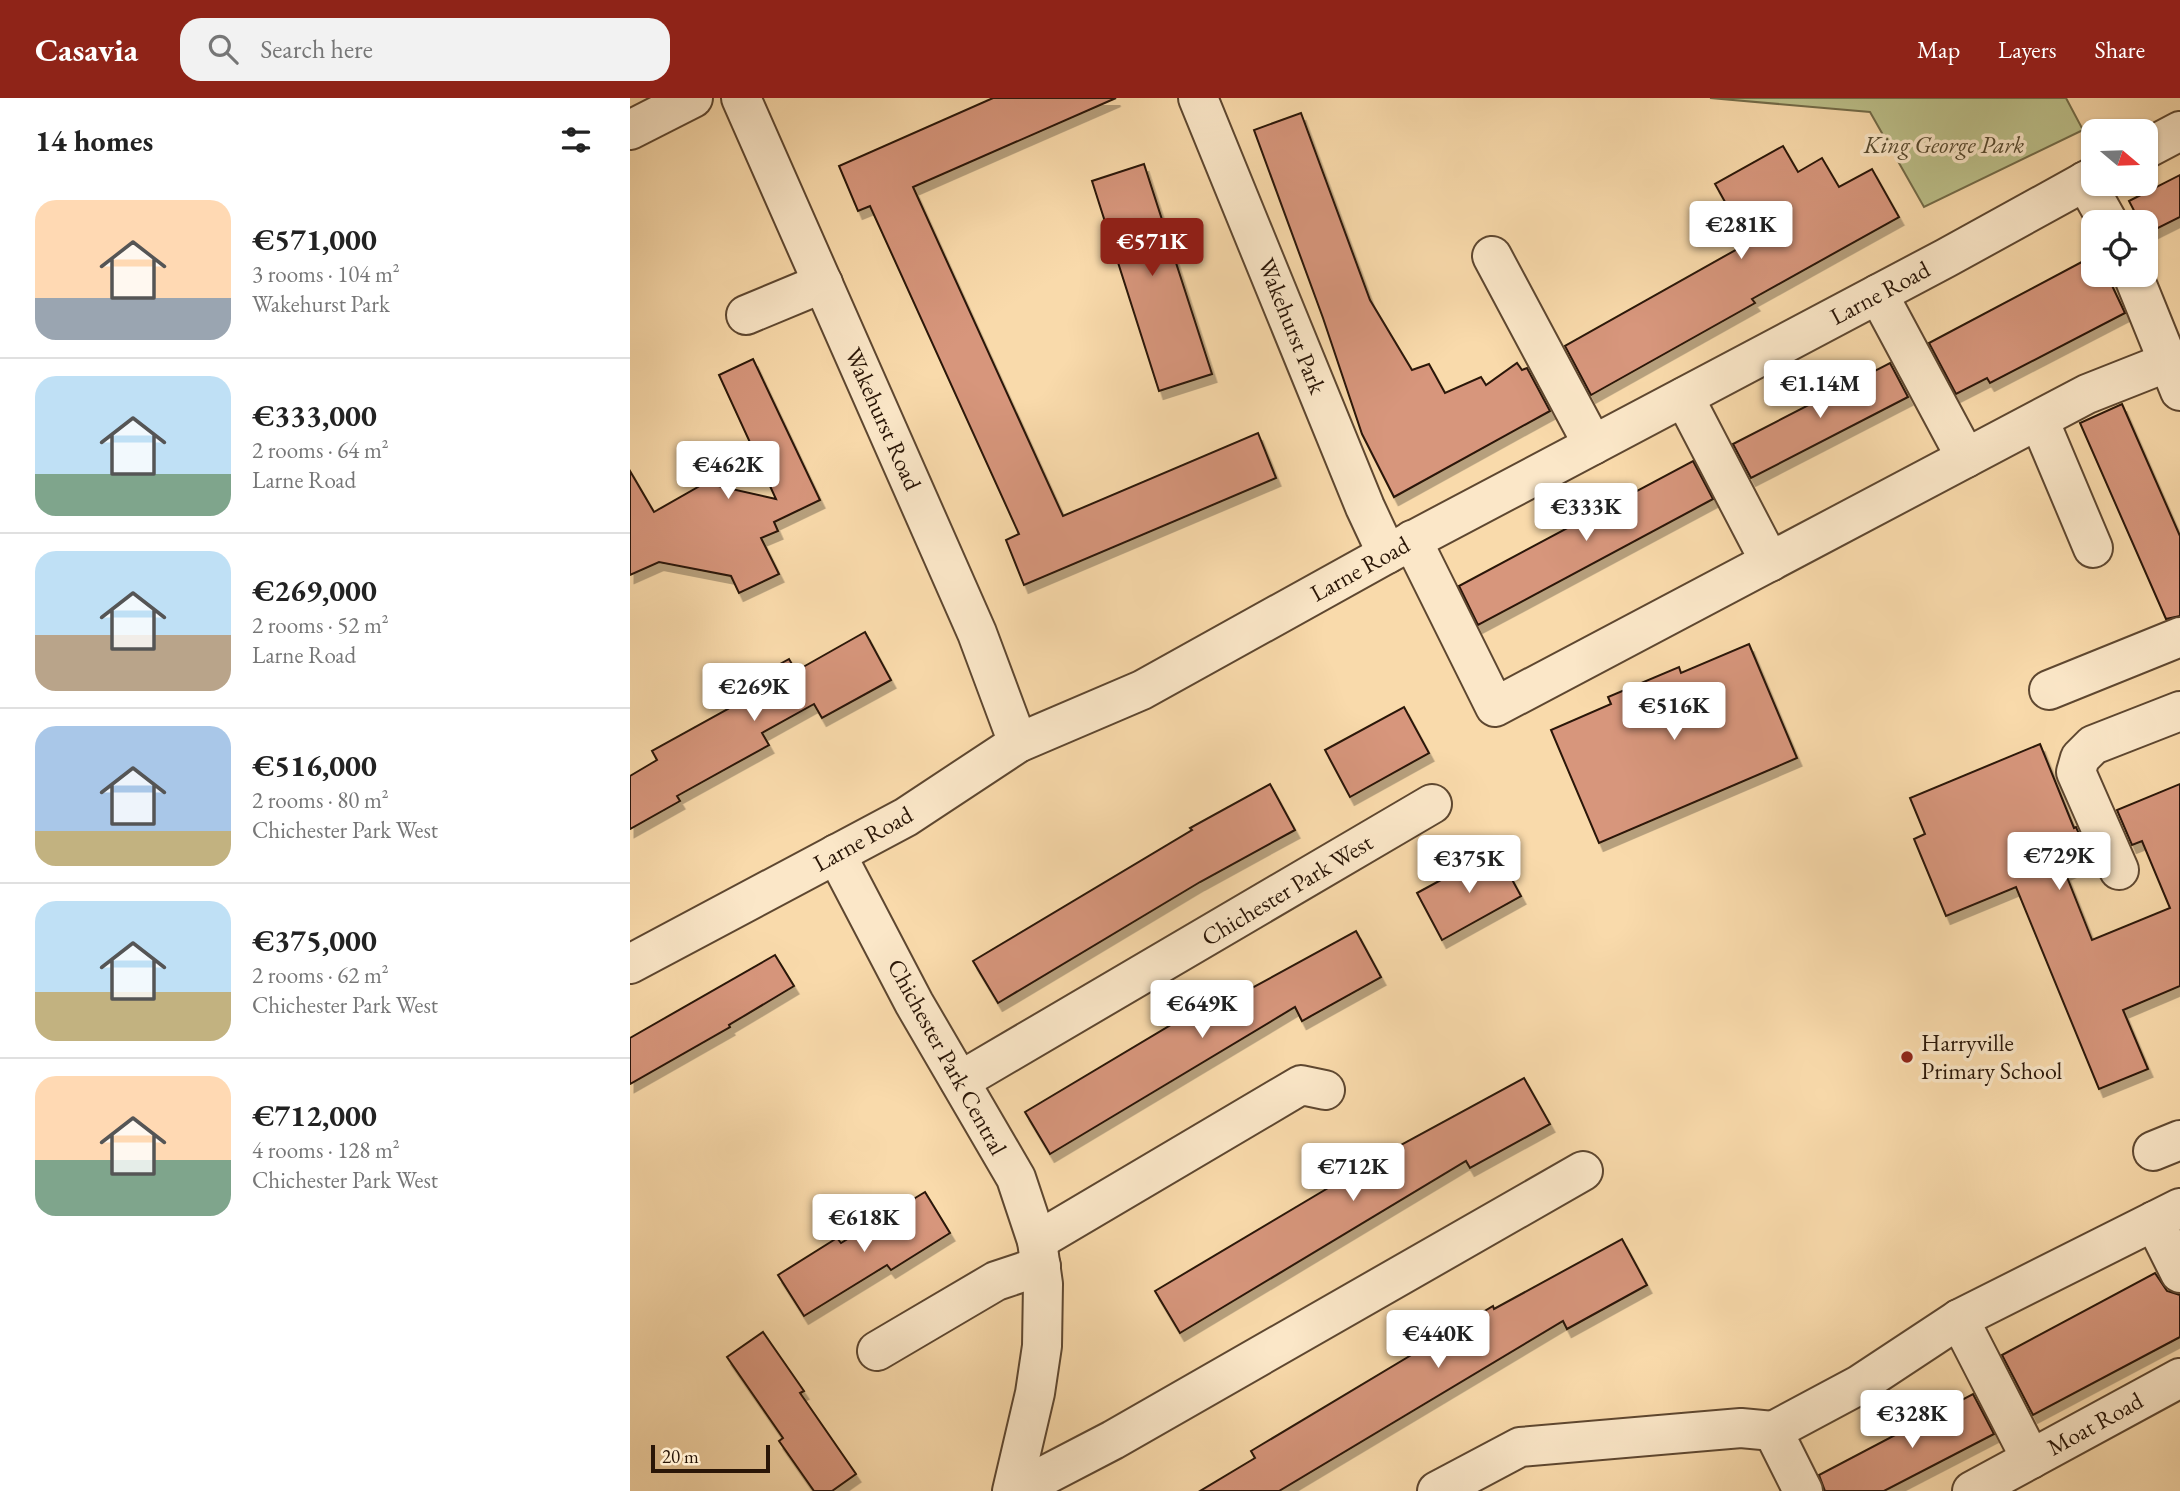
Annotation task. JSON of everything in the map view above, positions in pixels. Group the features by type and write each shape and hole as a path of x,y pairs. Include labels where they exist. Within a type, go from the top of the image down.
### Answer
{"street":[{"path":"630,130 693,98"},
{"name":"Wakehurst Road","path":"741,98 977,633 1018,743"},
{"name":"Wakehurst Park","path":"1209,102 1364,508 1400,547 1495,707 1770,562"},
{"path":"2158,143 2180,131"},
{"name":"Larne Road","path":"630,964 906,817 1018,743 1142,690 1400,547 2081,183"},
{"path":"1492,256 1593,445"},
{"path":"746,315 823,283"},
{"path":"1684,397 1770,562 2087,394 2174,377 2138,287"},
{"path":"1878,294 1966,458"},
{"path":"2039,420 2093,548"},
{"path":"2049,691 2180,637"},
{"path":"2119,870 2076,772 2080,758 2092,745 2180,711"},
{"name":"Chichester Park West","path":"960,1082 1432,804"},
{"name":"Chichester Park Central","path":"836,854 914,1003 1016,1178 1039,1253 1044,1307 1042,1346 1035,1393 1013,1491"},
{"path":"877,1351 996,1281 1301,1085 1325,1090"},
{"name":"Chichester Park Central","path":"1013,1491 1113,1440 1583,1171"},
{"path":"1437,1491 1520,1447 1741,1428 1773,1431 1859,1385 1959,1319 2167,1214 2180,1273"},
{"path":"1959,1319 2031,1460"},
{"name":"Moat Road","path":"1972,1491 2180,1378"},
{"path":"1773,1431 1803,1491"}],"green space":[{"name":"King George Park","path":"1710,98 2066,98 2081,131 1924,207 1870,112"}],"building":[{"path":"993,98 1116,98 913,187 1063,516 1258,433 1276,478 1024,585 1006,540 1019,534 870,206 858,211 839,166"},
{"path":"1301,113 1370,300 1412,370 1429,364 1445,393 1481,377 1486,385 1517,363 1522,370 1527,368 1550,411 1394,497 1362,434 1254,130"},
{"path":"1783,146 1798,172 1822,158 1839,187 1872,169 1899,217 1752,299 1755,303 1591,395 1565,346 1748,243 1715,184"},
{"path":"1144,164 1212,374 1159,391 1092,181"},
{"path":"2180,175 2180,217 2158,228 2158,210 2134,210 2129,201 2139,196 2158,196 2158,186"},
{"path":"2081,262 2081,287 2113,287 2125,313 1990,383 1987,378 1956,394 1929,343"},
{"path":"753,359 820,500 774,522 778,531 761,538 779,574 739,593 731,576 659,562 630,575 630,471 654,512 705,483 776,499 719,375"},
{"path":"1890,363 1908,397 1751,478 1733,444"},
{"path":"2122,404 2180,536 2180,616 2166,619 2080,423"},
{"path":"1693,461 1713,499 1478,625 1459,586"},
{"path":"865,632 891,680 822,718 814,704 762,733 769,745 677,796 680,801 630,829 630,776 657,760 652,751 762,690 755,678 789,659 796,671"},
{"path":"1749,644 1797,758 1599,843 1551,730 1611,704 1608,697 1679,667 1681,673"},
{"path":"1404,707 1429,753 1350,797 1325,750"},
{"path":"2040,744 2074,828 2076,827 2091,861 2065,872 2092,940 2170,908 2142,841 2132,845 2117,810 2180,784 2180,986 2123,1010 2148,1069 2099,1089 2016,887 1946,916 1914,839 1925,834 1910,798"},
{"path":"1270,784 1295,830 1200,882 998,1003 973,961 1192,830 1190,828"},
{"path":"1496,850 1521,896 1442,940 1417,893"},
{"path":"1356,931 1381,977 1302,1021 1295,1007 1050,1154 1025,1112 1236,986 1241,994"},
{"path":"775,955 794,986 729,1025 730,1027 630,1084 630,1038"},
{"path":"1524,1078 1550,1124 1470,1168 1466,1161 1180,1333 1155,1291 1397,1147"},
{"path":"925,1192 950,1233 891,1270 887,1265 804,1316 778,1275 837,1238 841,1243"},
{"path":"1622,1239 1647,1285 1567,1329 1563,1321 1279,1491 1200,1491 1255,1458 1251,1451 1493,1306 1494,1309"},
{"path":"2155,1273 2167,1291 2180,1295 2180,1337 2033,1415 2002,1355"},
{"path":"763,1332 804,1391 800,1393 856,1474 832,1491 814,1491 779,1441 783,1438 727,1357"},
{"path":"1973,1394 1994,1434 1884,1491 1825,1491 1819,1475"}],"place":[{"name":"Harryville Primary School","path":"1907,1057"}]}
